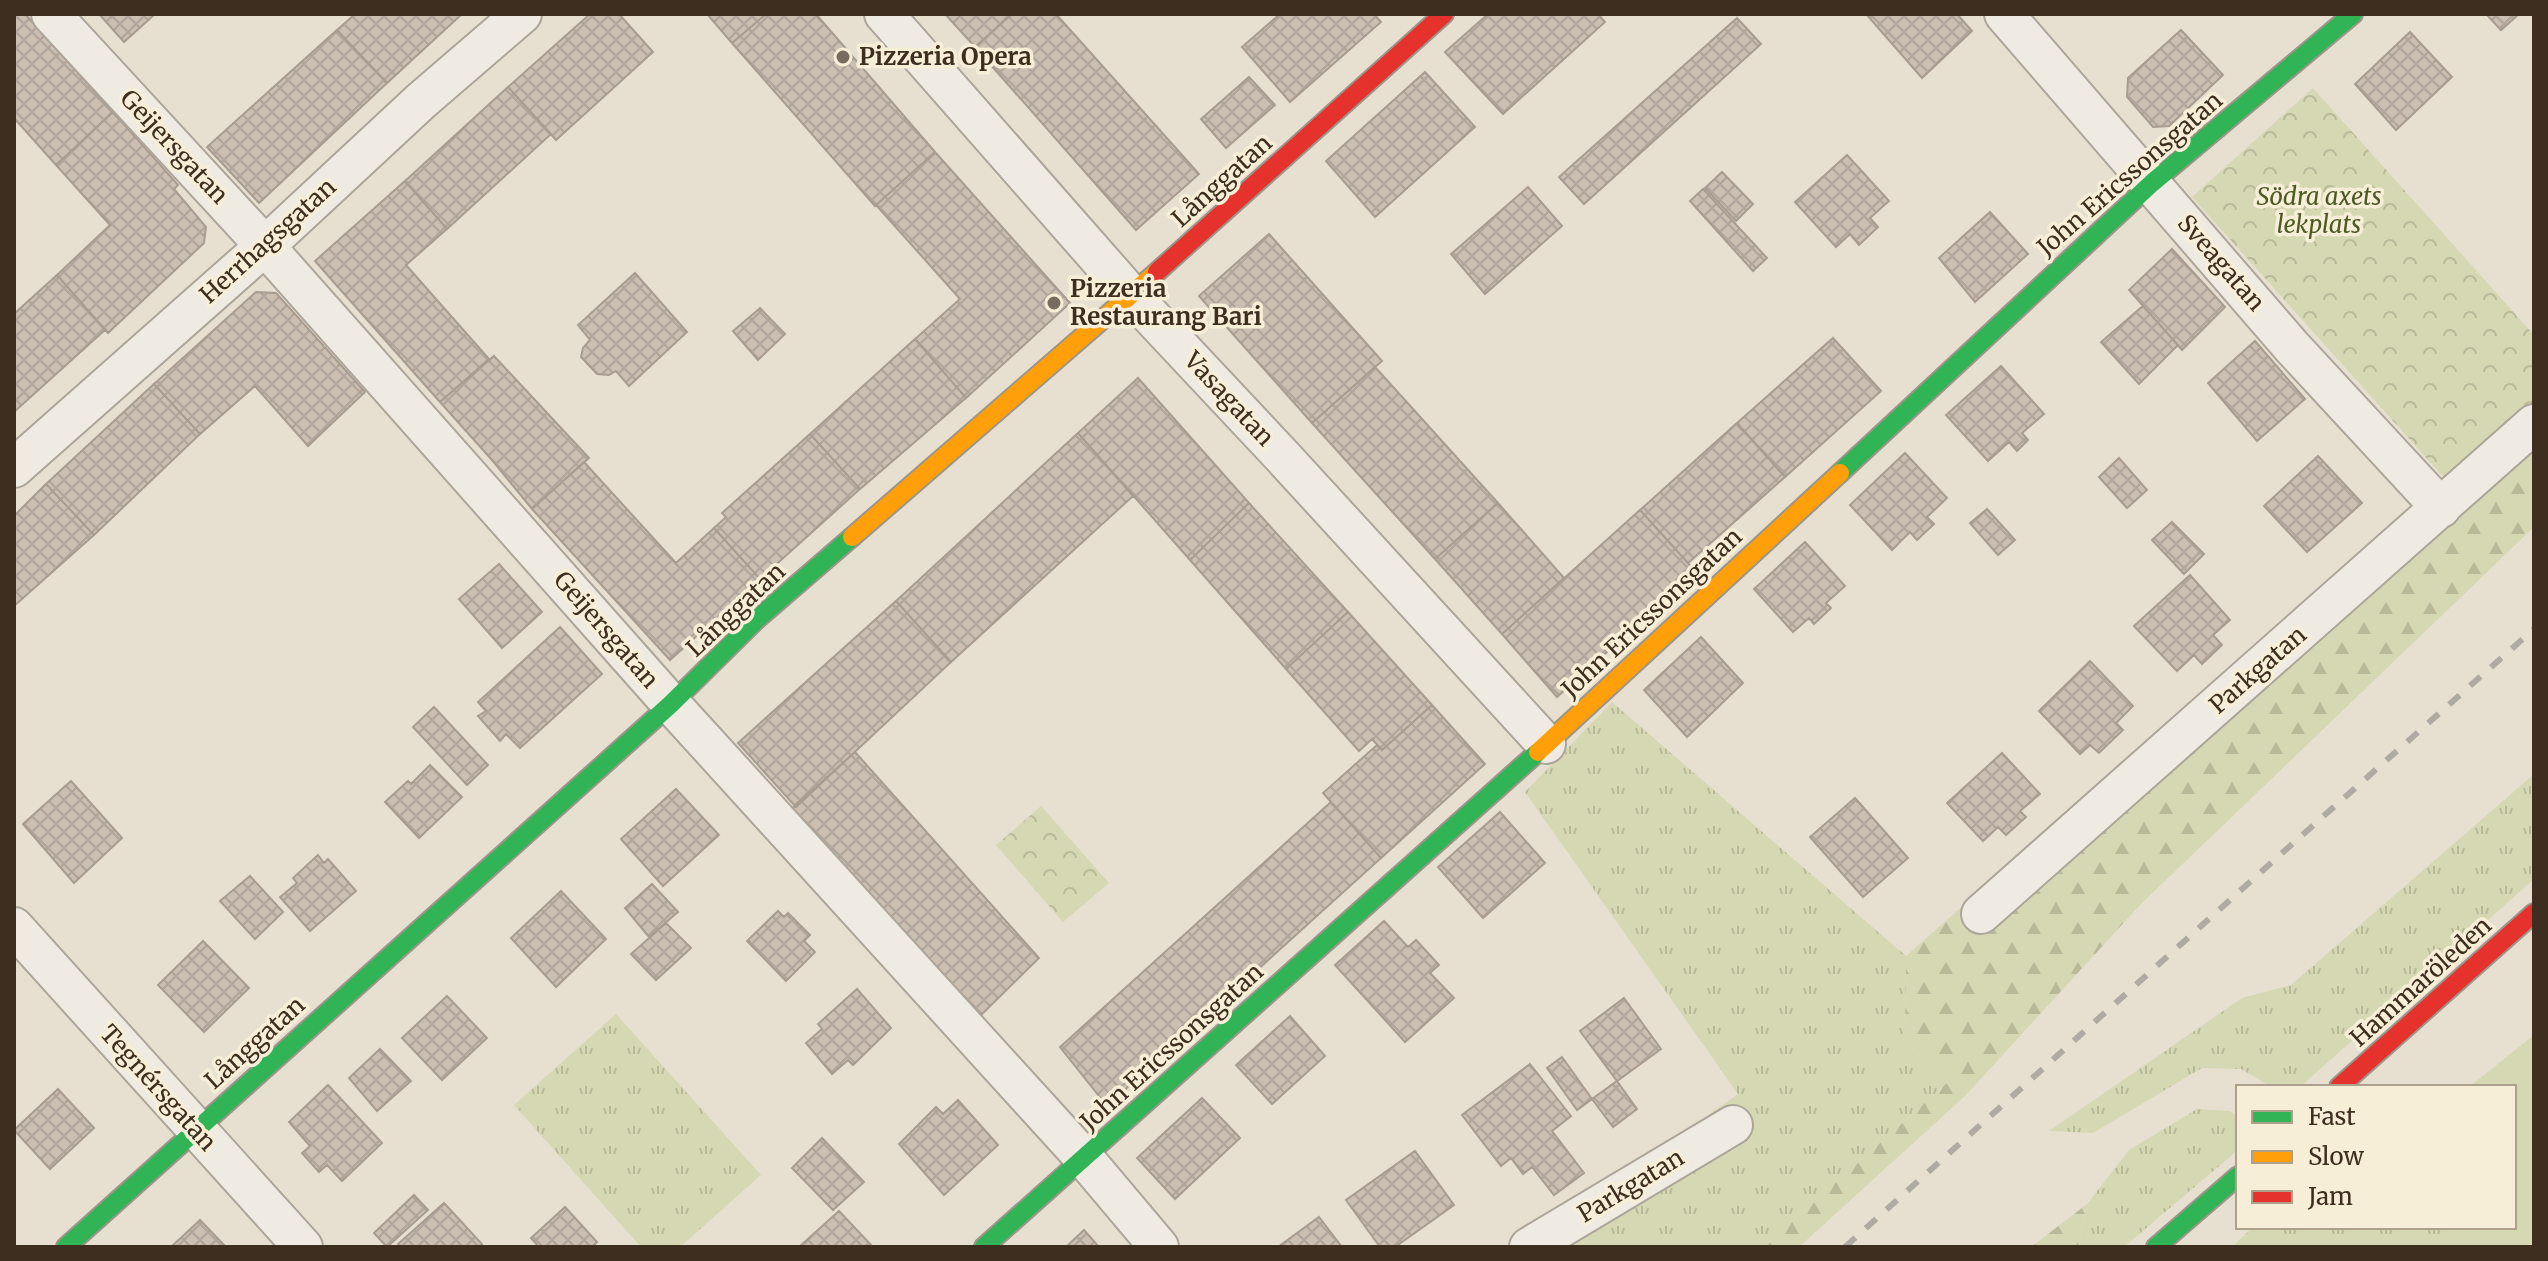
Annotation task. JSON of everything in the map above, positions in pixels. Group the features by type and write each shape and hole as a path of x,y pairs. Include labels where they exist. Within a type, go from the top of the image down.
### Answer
{"street":[{"name":"Geijersgatan","path":"51,14 265,246 671,704 1084,1158 1159,1247"},
{"name":"Herrhagsgatan","path":"14,468 265,246 421,101 522,14"},
{"name":"Vasagatan","path":"884,14 1131,295 1546,744"},
{"name":"Långgatan","path":"66,1247 671,704 756,620 1131,295 1444,14"},
{"name":"Sveagatan","path":"2004,14 2292,347 2441,508"},
{"name":"John Ericssonsgatan","path":"984,1247 1546,744 2152,183 2353,14"},
{"name":"Parkgatan","path":"1981,914 2534,424"},
{"name":"Hammaröleden","path":"2341,1085 2534,913"},
{"name":"Tegnérsgatan","path":"14,927 303,1247"},
{"name":"Parkgatan","path":"1529,1247 1733,1125"},
{"path":"2156,1247 2236,1178"}],"green space":[{"name":"Södra axets lekplats","path":"2313,88 2534,335 2534,402 2447,481 2192,197"},
{"path":"2534,402 2534,527 2141,904 1965,1096 1799,1247 1764,1247 1948,1082 1905,1041 1906,956"},
{"path":"1612,702 1906,956 1905,1041 1948,1082 1764,1247 1526,1247 1738,1094 1525,792"},
{"path":"2534,774 2534,879 2302,1085 2268,1085 2241,1069 2202,1068 2093,1133 2049,1131 2242,998 2291,985"},
{"path":"1041,806 1109,883 1063,922 996,845"},
{"path":"616,1014 761,1175 680,1247 641,1247 514,1105"},
{"path":"2534,1035 2534,1247 2468,1247 2452,1229 2516,1229 2516,1085 2472,1085"},
{"path":"2197,1109 2230,1111 2236,1116 2236,1152 2124,1247 2078,1247 2087,1204 2129,1150"},
{"path":"2087,1204 2078,1247 2031,1247"},
{"path":"2251,1229 2452,1229 2468,1247 2232,1247"}],"building":[{"path":"14,14 25,14 113,112 56,165 14,118"},
{"path":"99,14 155,14 124,42"},
{"path":"355,14 462,14 387,83 337,30"},
{"path":"590,14 619,14 653,52 556,140 508,87"},
{"path":"707,14 766,14 732,43"},
{"path":"766,14 816,14 935,152 875,206 732,43"},
{"path":"945,14 1012,14 975,47"},
{"path":"1012,14 1056,14 1199,174 1136,230 975,47"},
{"path":"1280,14 1374,14 1381,22 1290,102 1242,47"},
{"path":"1488,14 1598,14 1605,22 1503,114 1445,52"},
{"path":"1866,14 1957,14 1972,31 1922,78"},
{"path":"2486,14 2519,14 2501,30"},
{"path":"1737,18 1761,44 1584,204 1559,177"},
{"path":"337,30 387,83 259,203 207,147"},
{"path":"2181,30 2223,75 2169,126 2153,127 2127,97 2128,78"},
{"path":"2410,32 2452,77 2396,130 2355,84"},
{"path":"1425,72 1475,127 1375,217 1326,161"},
{"path":"1249,77 1275,105 1226,148 1201,119"},
{"path":"508,87 551,134 447,229 405,181"},
{"path":"113,112 178,185 174,189 206,227 204,243 108,333 57,275 110,225 56,165"},
{"path":"935,152 1070,303 966,398 915,339 960,299 876,205"},
{"path":"1847,155 1889,201 1870,218 1878,227 1859,245 1850,234 1836,247 1795,202"},
{"path":"1722,172 1753,204 1736,221 1705,188"},
{"path":"405,181 447,229 406,265 489,359 440,402 315,261"},
{"path":"1528,187 1562,226 1485,294 1451,254"},
{"path":"1703,189 1767,258 1753,271 1690,201"},
{"path":"1990,212 2028,254 1975,302 1939,258"},
{"path":"1269,234 1382,361 1312,423 1199,296"},
{"path":"2172,249 2225,307 2182,350 2129,290"},
{"path":"635,273 687,332 629,386 616,371 609,375 597,374 581,357 583,348 590,340 578,325"},
{"path":"57,275 105,330 14,412 14,314"},
{"path":"256,292 276,293 365,392 308,446 255,386 200,434 154,384"},
{"path":"2143,306 2178,345 2139,384 2101,342"},
{"path":"760,308 785,334 758,360 733,331"},
{"path":"1833,338 1881,391 1785,477 1737,423"},
{"path":"915,339 966,398 860,489 810,434"},
{"path":"2255,341 2305,399 2257,441 2208,383"},
{"path":"494,356 589,458 532,509 440,402"},
{"path":"2001,366 2044,414 2022,433 2028,440 2017,451 2009,442 1988,461 1946,415"},
{"path":"1375,367 1498,503 1435,559 1312,423"},
{"path":"1138,378 1249,503 1190,560 1078,433"},
{"path":"154,384 200,434 94,535 46,484"},
{"path":"1737,423 1785,477 1688,563 1640,510"},
{"path":"1078,433 1133,496 951,662 896,601"},
{"path":"810,434 860,489 760,579 714,528 726,517 722,513"},
{"path":"1905,453 1947,498 1927,517 1934,524 1917,540 1910,532 1892,550 1850,505"},
{"path":"2318,456 2362,503 2307,552 2264,506"},
{"path":"2119,458 2147,490 2127,508 2099,477"},
{"path":"584,462 676,563 714,528 760,579 670,660 532,509"},
{"path":"46,484 94,535 14,606 14,516"},
{"path":"1249,503 1348,612 1286,669 1190,560"},
{"path":"1498,503 1564,578 1502,634 1435,559"},
{"path":"1987,509 2015,540 1998,555 1970,523"},
{"path":"1640,510 1696,572 1557,697 1502,634"},
{"path":"2172,522 2204,554 2184,574 2152,540"},
{"path":"1805,542 1845,586 1826,603 1831,608 1814,624 1809,618 1793,632 1754,589"},
{"path":"499,564 542,612 502,648 459,599"},
{"path":"2190,575 2230,620 2213,635 2222,645 2202,664 2194,655 2177,671 2134,626"},
{"path":"896,601 951,662 796,807 738,743"},
{"path":"1348,612 1432,705 1382,750 1372,739 1359,751 1286,669"},
{"path":"560,627 602,674 520,748 506,734 500,741 478,716 486,711 478,702"},
{"path":"1701,637 1743,683 1687,737 1644,690"},
{"path":"2090,661 2133,706 2116,723 2123,730 2099,753 2090,745 2080,754 2039,711"},
{"path":"1432,705 1485,764 1381,858 1323,793 1377,745 1382,750"},
{"path":"434,707 488,765 467,785 413,727"},
{"path":"855,752 1039,958 975,1021 788,812"},
{"path":"2002,753 2040,794 2020,811 2026,817 2006,835 1998,827 1983,841 1947,803"},
{"path":"430,765 462,797 419,838 385,802 408,781 411,784"},
{"path":"71,781 122,838 74,883 23,824"},
{"path":"676,789 719,835 663,886 621,839"},
{"path":"1855,798 1908,858 1863,897 1810,837"},
{"path":"1331,802 1381,858 1107,1106 1060,1047"},
{"path":"1500,812 1545,863 1483,918 1438,867"},
{"path":"318,855 324,863 328,859 356,891 310,931 280,897 297,883 293,878"},
{"path":"250,876 283,912 255,939 220,901"},
{"path":"652,884 678,912 649,937 625,908"},
{"path":"561,891 606,939 556,987 511,938"},
{"path":"778,911 784,917 788,913 810,935 804,941 815,952 786,981 747,941"},
{"path":"1384,921 1408,947 1416,940 1439,965 1430,973 1454,998 1405,1042 1335,965"},
{"path":"666,923 691,948 656,980 631,954"},
{"path":"203,941 249,988 204,1032 158,985"},
{"path":"857,989 891,1028 853,1065 848,1060 832,1074 806,1043 822,1029 818,1024"},
{"path":"447,996 487,1038 442,1080 402,1038"},
{"path":"1624,998 1661,1049 1617,1081 1580,1031"},
{"path":"1290,1016 1325,1056 1272,1104 1236,1065"},
{"path":"380,1049 411,1081 377,1111 349,1078"},
{"path":"1562,1057 1592,1099 1577,1110 1547,1068"},
{"path":"1530,1064 1571,1116 1552,1131 1584,1173 1554,1195 1532,1167 1523,1174 1511,1158 1501,1166 1462,1115"},
{"path":"1617,1081 1637,1109 1613,1127 1592,1099"},
{"path":"328,1085 382,1143 342,1181 327,1165 319,1172 302,1153 310,1146 289,1122"},
{"path":"58,1089 94,1128 50,1169 14,1130"},
{"path":"1202,1098 1240,1138 1175,1199 1137,1158"},
{"path":"958,1100 998,1145 944,1195 899,1144 936,1107 943,1114"},
{"path":"822,1138 864,1182 833,1210 792,1168"},
{"path":"1415,1151 1454,1205 1395,1247 1380,1247 1346,1200"},
{"path":"414,1195 428,1210 387,1247 374,1233"},
{"path":"444,1203 482,1244 478,1247 401,1247 398,1244"},
{"path":"565,1207 597,1242 592,1247 539,1247 531,1238"},
{"path":"839,1211 873,1247 799,1247"},
{"path":"1319,1217 1342,1247 1278,1247"},
{"path":"200,1220 226,1247 171,1247"},
{"path":"1084,1230 1099,1247 1066,1247"}],"railway":[{"path":"1845,1247 2534,629"}],"traffic: fast":[{"path":"1840,473 2152,183 2353,14"},
{"path":"66,1247 671,704 756,620 852,537"},
{"path":"984,1247 1538,752"},
{"path":"2156,1247 2236,1178"}],"traffic: slow":[{"path":"852,537 1157,272"},
{"path":"1538,752 1840,473"}],"traffic: jam":[{"path":"1157,272 1444,14"},
{"path":"2341,1085 2534,913"}],"place":[{"name":"Pizzeria Opera","path":"843,57"},
{"name":"Pizzeria Restaurang Bari","path":"1054,303"}]}
